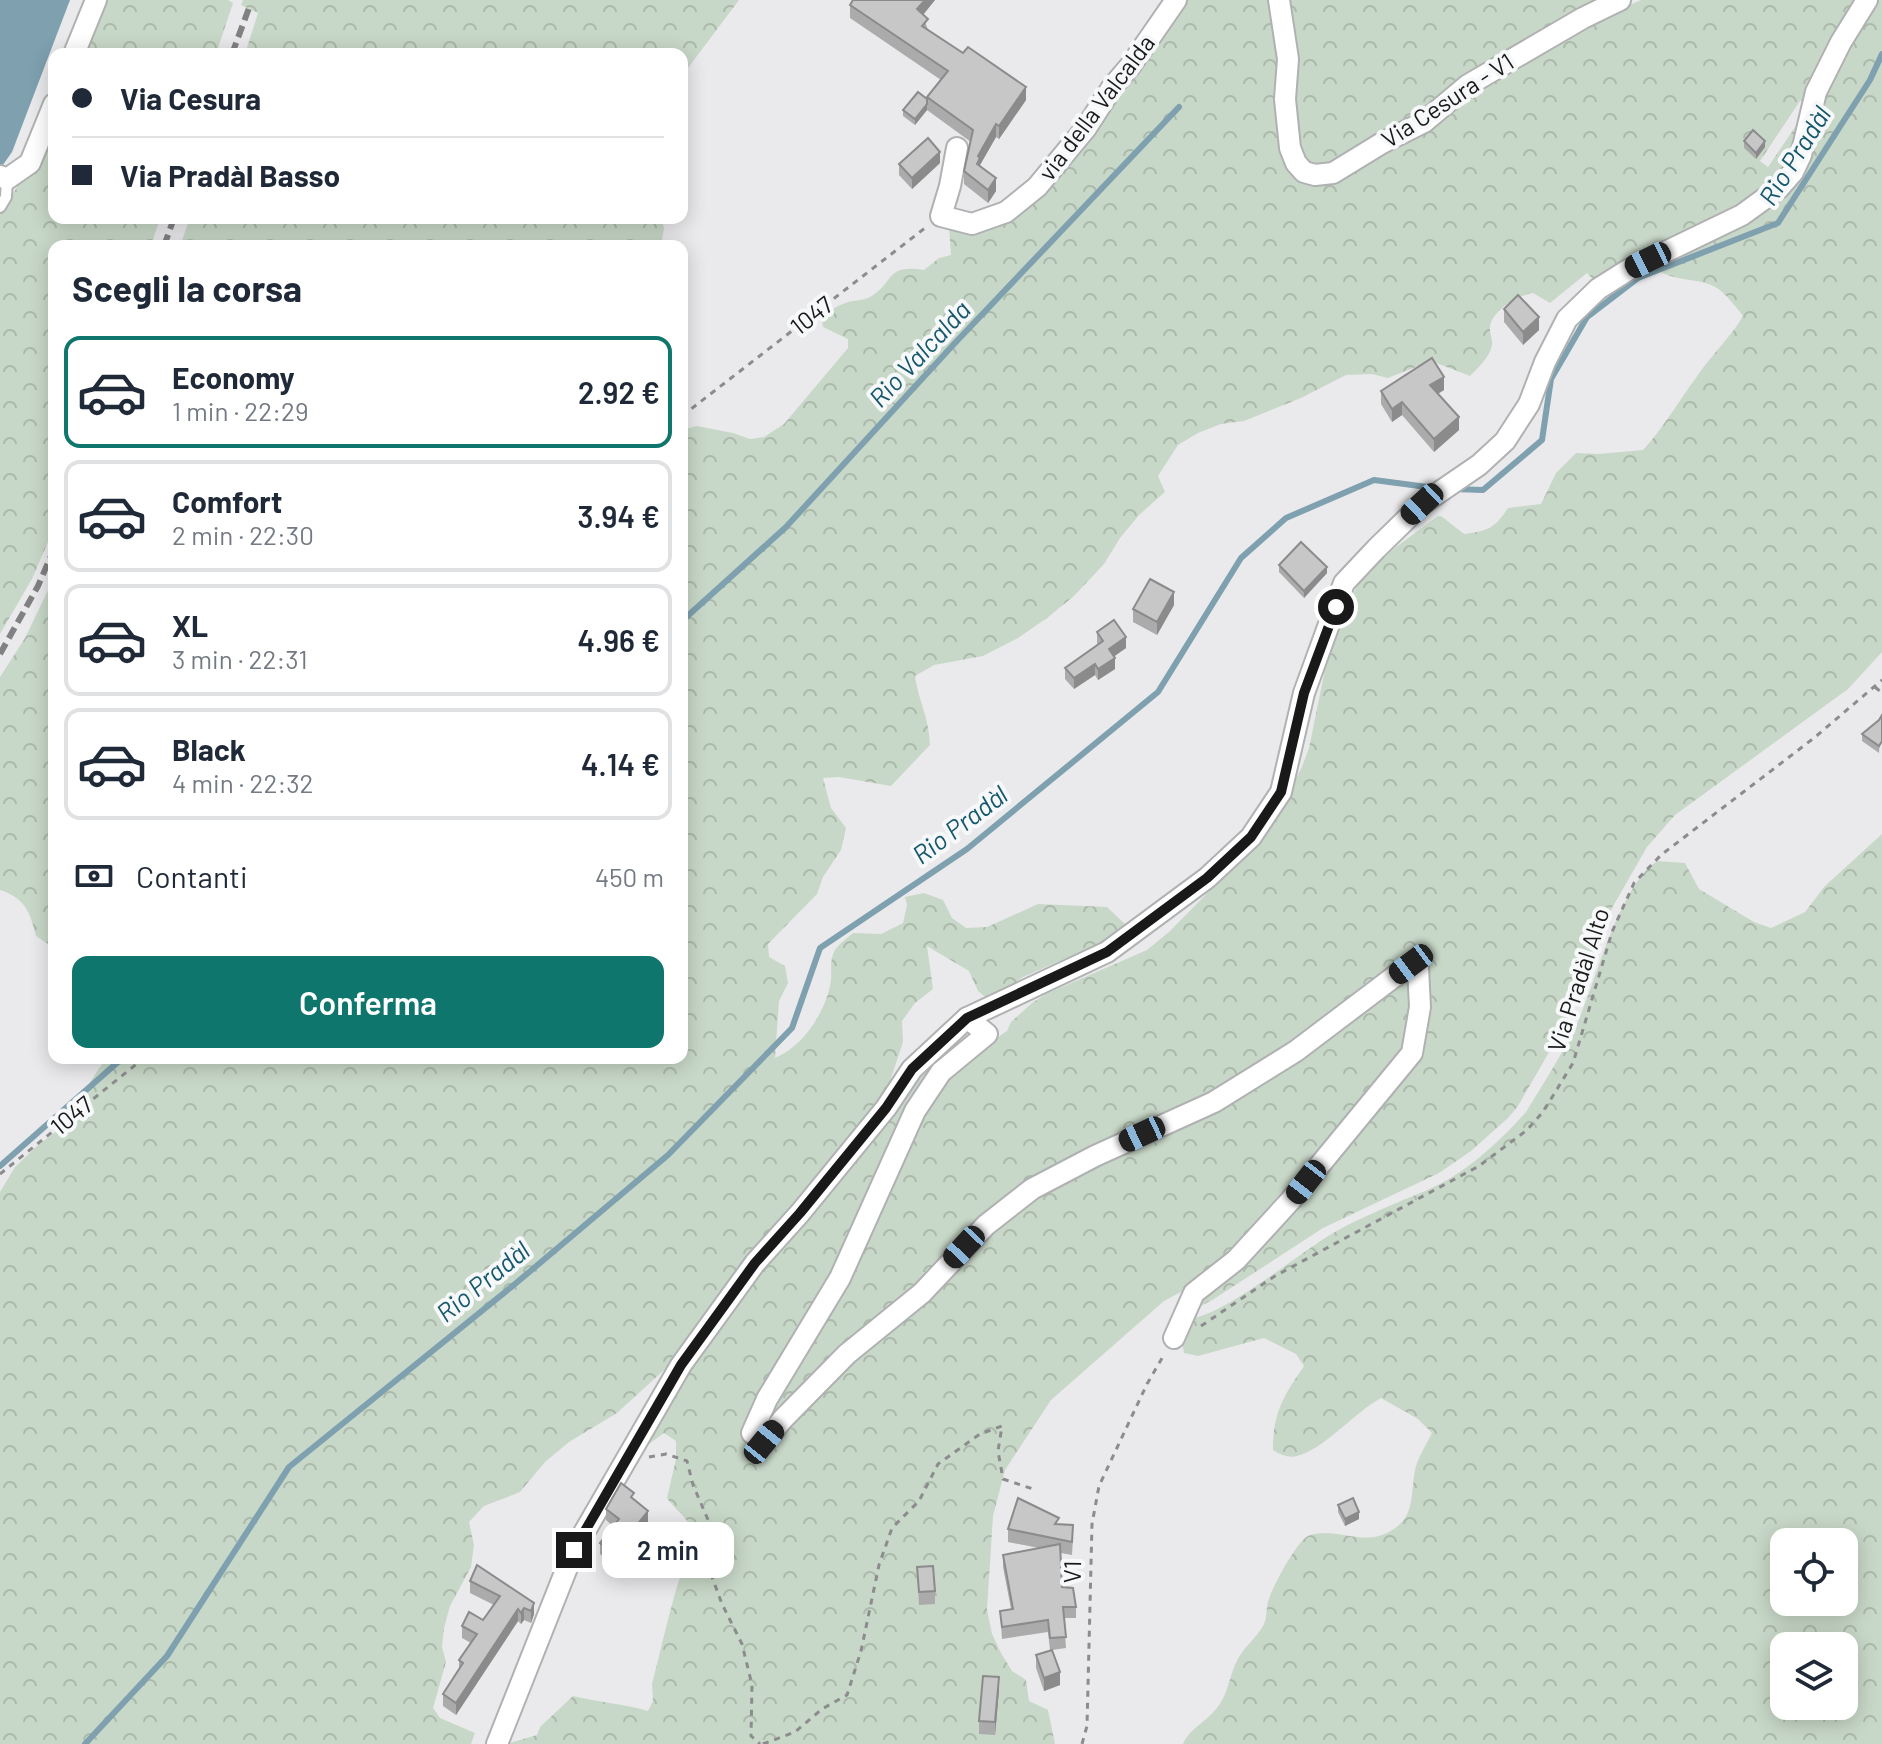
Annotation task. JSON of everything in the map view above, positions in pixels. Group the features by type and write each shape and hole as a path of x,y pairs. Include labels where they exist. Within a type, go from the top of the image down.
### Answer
{"street":[{"path":"76,48 96,0"},
{"name":"via della Valcalda","path":"941,216 972,224 1006,212 1037,187 1086,128 1176,0"},
{"name":"Via Cesura - V1","path":"1279,0 1288,59 1285,99 1290,148 1304,172 1315,175 1333,173 1424,122 1468,85 1620,0"},
{"path":"497,1744 574,1550 681,1365 755,1263 886,1108 912,1069 967,1018 1107,952 1207,878 1251,837 1281,792 1304,693 1344,583 1376,549 1505,441 1529,404 1545,362 1567,319 1598,289 1628,270 1742,215 1779,188 1793,172 1801,155 1816,92 1867,0"},
{"path":"2,177 30,163 48,119"},
{"path":"941,216 957,148"},
{"path":"967,1018 987,1034 941,1072 915,1111 840,1278 767,1399 752,1433 764,1442 847,1354 922,1293 986,1225 1032,1189 1095,1156 1214,1102 1296,1051 1411,964 1418,968 1420,1007 1412,1053 1291,1200 1236,1260 1194,1293 1174,1338"}],"lane":[{"path":"0,207 6,197 2,177"}],"path":[{"name":"1047","path":"688,411 941,216"},
{"name":"Via Pradàl Alto","path":"1174,1338 1186,1336 1275,1276 1479,1166 1527,1130 1543,1112 1573,1063 1612,932 1634,883 1661,855 1814,738 1882,680"},
{"path":"1875,687 1882,693"},
{"name":"1047","path":"0,1174 137,1064"},
{"name":"V1","path":"1082,1744 1087,1726 1092,1524 1099,1486 1147,1384 1174,1338"},
{"path":"750,1744 795,1732 822,1709 847,1695 861,1651 879,1565 892,1528 919,1501 938,1464 980,1434 1002,1426 998,1451 1003,1479 1033,1489"},
{"path":"645,1458 666,1454 687,1461 693,1485 709,1522 712,1577 742,1644 752,1685 751,1736 760,1743"}],"green space":[{"path":"104,0 228,0 233,3 218,48 84,48"},
{"path":"243,0 739,0 688,68 688,48 247,48 258,13 241,5"},
{"path":"1177,0 1272,0 1280,54 1279,141 1290,169 1301,181 1474,90 1587,24 1641,0 1859,0 1805,101 1800,101 1760,161 1768,167 1802,117 1794,153 1778,176 1749,201 1594,280 1587,273 1550,303 1533,293 1514,300 1492,320 1491,349 1470,376 1431,361 1388,378 1372,374 1346,375 1301,398 1244,421 1221,424 1178,445 1158,476 1165,492 1139,515 1104,564 1074,596 1018,638 983,656 934,665 915,676 930,745 891,786 839,777 823,778 831,808 846,828 841,850 823,877 817,894 768,944 769,957 785,966 788,983 779,1001 775,1058 795,1045 819,1015 829,991 832,958 837,948 853,933 881,934 903,923 907,905 905,897 924,893 943,900 952,918 966,928 987,927 1038,904 1107,907 1128,927 1124,933 1023,977 989,1000 978,991 969,971 927,946 933,989 915,1003 902,1021 903,1042 887,1090 675,1360 617,1413 569,1442 545,1462 520,1492 484,1506 469,1522 474,1545 471,1567 450,1606 444,1628 442,1647 446,1662 433,1708 440,1718 475,1733 471,1744 0,1744 0,1192 15,1167 62,1127 103,1064 688,1064 688,428 697,426 750,439 764,437 784,424 848,348 848,339 823,327 821,315 845,303 870,297 896,272 924,270 939,258 951,255 949,227 994,211 1041,174"},
{"path":"1285,0 1598,0 1419,118 1345,162 1315,166 1302,158 1296,145"},
{"path":"1875,0 1882,0 1882,652 1848,689 1675,815 1647,847 1612,908 1567,1021 1518,1106 1471,1151 1439,1173 1323,1228 1214,1299 1199,1307 1194,1306 1376,1113 1398,1085 1423,966 1250,1075 1070,1164 775,1422 762,1426 919,1114 960,1063 1007,1031 1011,1022 1046,994 1147,950 1227,873 1286,798 1309,748 1330,645 1363,576 1438,516 1464,534 1485,530 1495,524 1508,508 1541,504 1556,473 1576,453 1643,450 1658,432 1743,316 1717,288 1665,274 1653,264 1767,206 1817,111 1834,69"},
{"path":"48,132 48,224 158,224 153,240 48,240 48,542 32,579 0,634 0,203 14,192"},
{"path":"188,224 663,224 664,228 662,240 182,240"},
{"path":"48,590 48,944 36,936 29,913 21,902 0,890 0,677 25,638"},
{"path":"1882,834 1882,1744 1183,1744 1220,1704 1238,1659 1263,1626 1270,1596 1285,1566 1303,1540 1320,1533 1366,1538 1389,1532 1401,1523 1411,1504 1416,1466 1432,1433 1418,1419 1381,1398 1307,1452 1294,1457 1279,1453 1273,1450 1277,1415 1304,1366 1296,1354 1264,1338 1198,1356 1184,1353 1182,1341 1194,1318 1225,1306 1337,1231 1453,1176 1504,1135 1526,1112 1564,1048 1584,1007 1619,914 1630,892 1657,861 1685,863 1699,889 1754,922 1771,928 1805,912 1825,886"},
{"path":"1411,972 1415,981 1404,1049 1231,1256 1192,1286 1164,1301 1051,1400 1005,1470 993,1516 987,1609 992,1634 1001,1653 1012,1671 1026,1680 1029,1701 1048,1710 1055,1744 506,1744 537,1735 540,1727 573,1696 648,1711 653,1701 652,1684 670,1611 694,1538 688,1523 667,1498 676,1459 676,1441 664,1433 649,1444 640,1444 686,1368 760,1269 892,1108 936,1061 972,1034 939,1066 854,1237 747,1429 795,1416 1024,1203 1257,1086 1324,1043"}],"water":[{"path":"0,0 70,0 52,48 48,48 48,58 12,152 0,169"}],"building":[{"path":"853,0 925,0 917,9 928,19 922,26 963,53 968,47 1026,87 999,126 996,124 978,156 977,164 996,178 988,190 964,171 973,130 927,97 948,71 850,5"},
{"path":"918,92 927,99 927,104 915,119 903,110"},
{"path":"1753,130 1765,141 1756,153 1744,141"},
{"path":"928,138 940,152 912,178 899,164"},
{"path":"1518,295 1539,317 1523,332 1504,309"},
{"path":"1432,358 1444,377 1430,385 1459,417 1434,439 1402,402 1392,409 1381,391"},
{"path":"1301,542 1327,567 1304,591 1279,565"},
{"path":"1150,579 1174,592 1157,622 1133,609"},
{"path":"1114,620 1126,637 1109,649 1115,658 1098,669 1095,664 1074,678 1065,668 1103,641 1097,632"},
{"path":"1882,715 1882,741 1879,746 1862,734"},
{"path":"621,1483 634,1493 631,1497 648,1511 614,1554 600,1543 619,1519 606,1509"},
{"path":"1018,1498 1059,1518 1055,1524 1073,1525 1072,1542 1008,1529"},
{"path":"1353,1498 1359,1512 1345,1519 1338,1505"},
{"path":"1060,1544 1062,1587 1073,1588 1076,1607 1063,1607 1066,1637 1050,1638 1048,1620 1002,1627 1000,1611 1013,1609 1003,1555"},
{"path":"477,1565 534,1603 531,1611 524,1608 521,1613 518,1609 456,1703 443,1694 463,1663 459,1660 477,1634 462,1626 469,1612 483,1620 500,1596 470,1581"},
{"path":"933,1566 935,1591 919,1592 917,1567"},
{"path":"1052,1650 1060,1672 1044,1678 1036,1655"},
{"path":"983,1676 999,1677 995,1722 979,1721"}],"waterway":[{"name":"Rio Pradàl","path":"1454,489 1483,490 1542,440 1551,379 1587,317 1638,278 1778,223 1870,80 1882,54"},
{"name":"Rio Valcalda","path":"688,616 786,527 1179,107"},
{"name":"Rio Pradàl","path":"85,1744 167,1656 289,1467 668,1155 792,1028 820,948 967,849 1158,692 1241,558 1286,518 1374,480 1435,488"},
{"name":"Rio Valcalda","path":"0,1166 116,1064"}],"railway":[{"path":"234,48 249,8"},
{"path":"166,240 172,224"},
{"path":"0,654 48,563"}],"route":[{"path":"574,1550 681,1365 755,1263 886,1108 912,1069 967,1018 1107,952 1207,878 1251,837 1281,792 1304,693 1336,607"}]}
